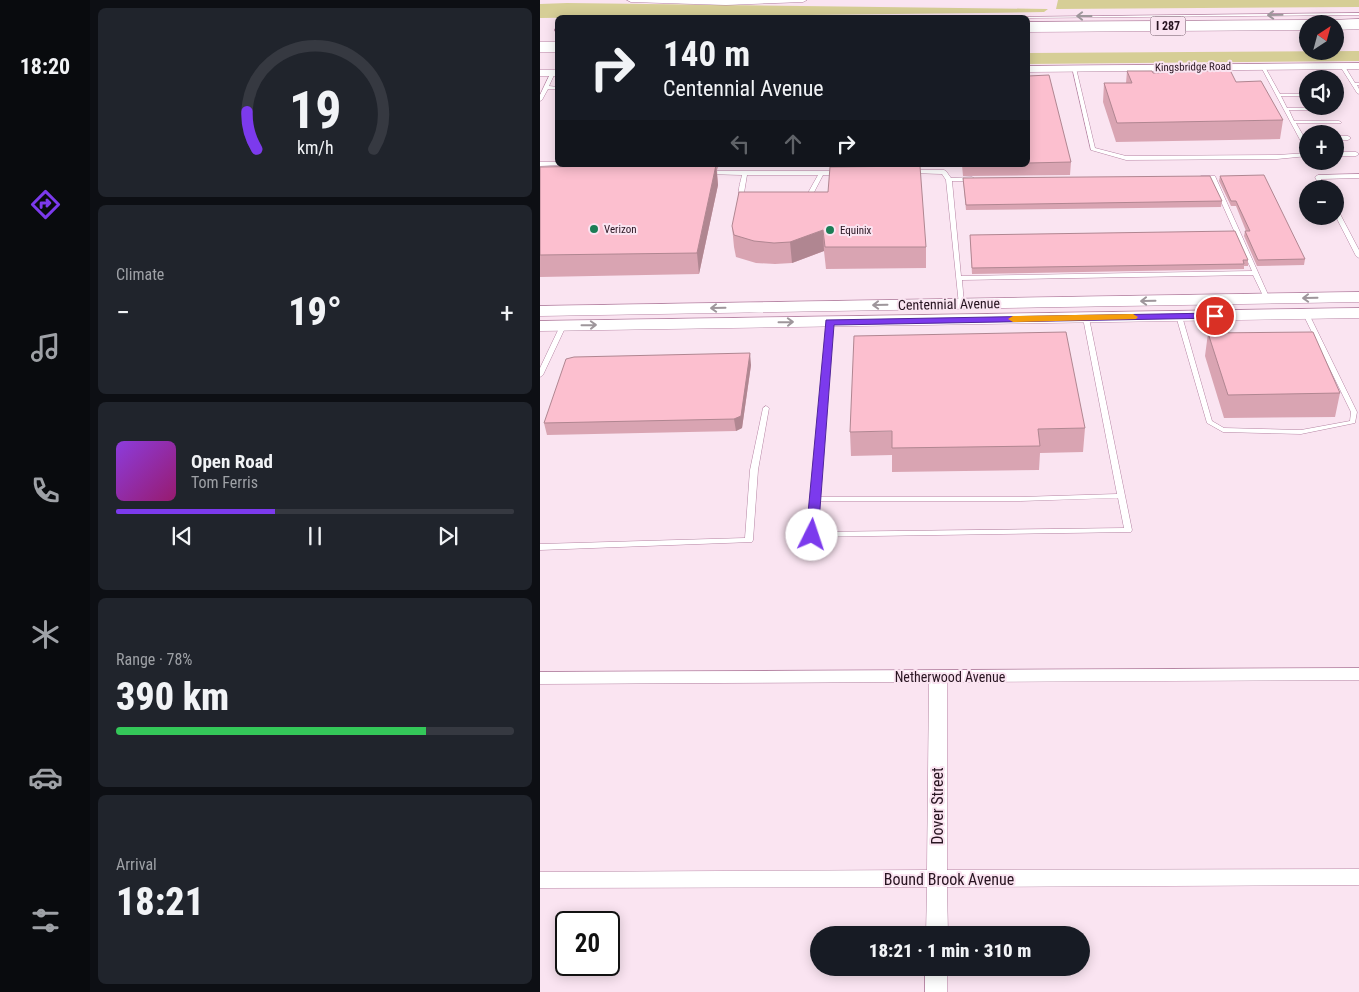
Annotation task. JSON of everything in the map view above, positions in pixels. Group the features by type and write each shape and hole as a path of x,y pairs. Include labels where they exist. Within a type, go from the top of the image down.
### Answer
{"highway":[{"path":"1344,24 1359,24"},
{"name":"I 287","path":"1030,27 1299,25"},
{"path":"540,31 555,30"},
{"path":"540,47 555,47"}],"main road":[{"name":"Centennial Avenue","path":"540,311 1359,297"},
{"name":"Centennial Avenue","path":"540,326 1359,313"}],"street":[{"path":"631,0 703,1 726,4 803,0"},
{"name":"Kingsbridge Road","path":"1030,69 1359,66"},
{"path":"540,73 555,73"},
{"name":"Netherwood Avenue","path":"540,678 1359,674"},
{"name":"Dover Street","path":"937,926 938,677"},
{"name":"Bound Brook Avenue","path":"540,880 1359,877"},
{"path":"936,976 936,992"}],"lane":[{"path":"1030,17 1359,14"},
{"path":"1342,66 1356,84 1359,93"},
{"path":"1263,67 1299,134"},
{"path":"1074,68 1092,149 1126,158 1277,157 1299,153"},
{"path":"540,100 555,73"},
{"path":"546,88 555,88"},
{"path":"1278,95 1299,95"},
{"path":"1286,109 1299,109"},
{"path":"1292,122 1338,122"},
{"path":"1344,154 1356,154"},
{"path":"540,164 555,164"},
{"path":"704,173 849,172"},
{"path":"906,172 944,172 949,180 961,304"},
{"path":"745,173 741,193 744,201 752,207"},
{"path":"799,206 806,200 821,173"},
{"path":"1320,180 1318,177 1359,176"},
{"path":"1193,178 1212,178 1267,299"},
{"path":"949,180 978,179"},
{"path":"1343,225 1359,256"},
{"path":"959,278 1255,273"},
{"path":"1179,316 1209,422 1223,430 1301,432 1353,422 1354,412 1306,314"},
{"path":"830,322 812,535 907,535 1128,530 1086,318"},
{"path":"540,375 563,326"},
{"path":"540,547 750,540 754,470 766,408"},
{"path":"815,499 1011,500 1121,496"}],"shaded area":[{"path":"1058,0 1359,0 1359,7 1056,9"},
{"path":"540,4 1048,9 1044,12 555,15 555,18 540,18"},
{"path":"1299,51 1299,60 1344,60 1344,51 1359,51 1359,61 1030,64 1030,53"}],"building":[{"path":"1230,70 1236,82 1261,81 1283,120 1117,123 1104,83 1132,83 1127,71 1152,71 1153,73"},
{"path":"1049,75 1071,162 1030,163 1030,76"},
{"name":"Verizon","path":"540,167 716,167 697,253 540,255"},
{"name":"Equinix","path":"830,167 920,167 926,247 825,247 823,230 790,242 774,243 754,241 734,235 732,226 739,192 828,192"},
{"path":"1264,175 1305,259 1258,260 1245,231 1250,231 1236,201 1231,201 1220,176"},
{"path":"1210,176 1222,201 966,205 963,178"},
{"path":"1235,231 1248,260 1243,260 1244,264 972,268 970,235"},
{"path":"1066,332 1085,428 1038,429 1040,446 892,448 892,431 850,432 854,336"},
{"path":"1313,332 1340,393 1228,395 1208,333"},
{"path":"750,353 741,416 734,419 544,423 566,359 574,357"}],"slow traffic":[{"path":"1013,319 1133,317"}],"place":[{"name":"Verizon","path":"594,229"},
{"name":"Equinix","path":"830,230"}],"route":[{"path":"812,535 830,322 1215,316"}]}
